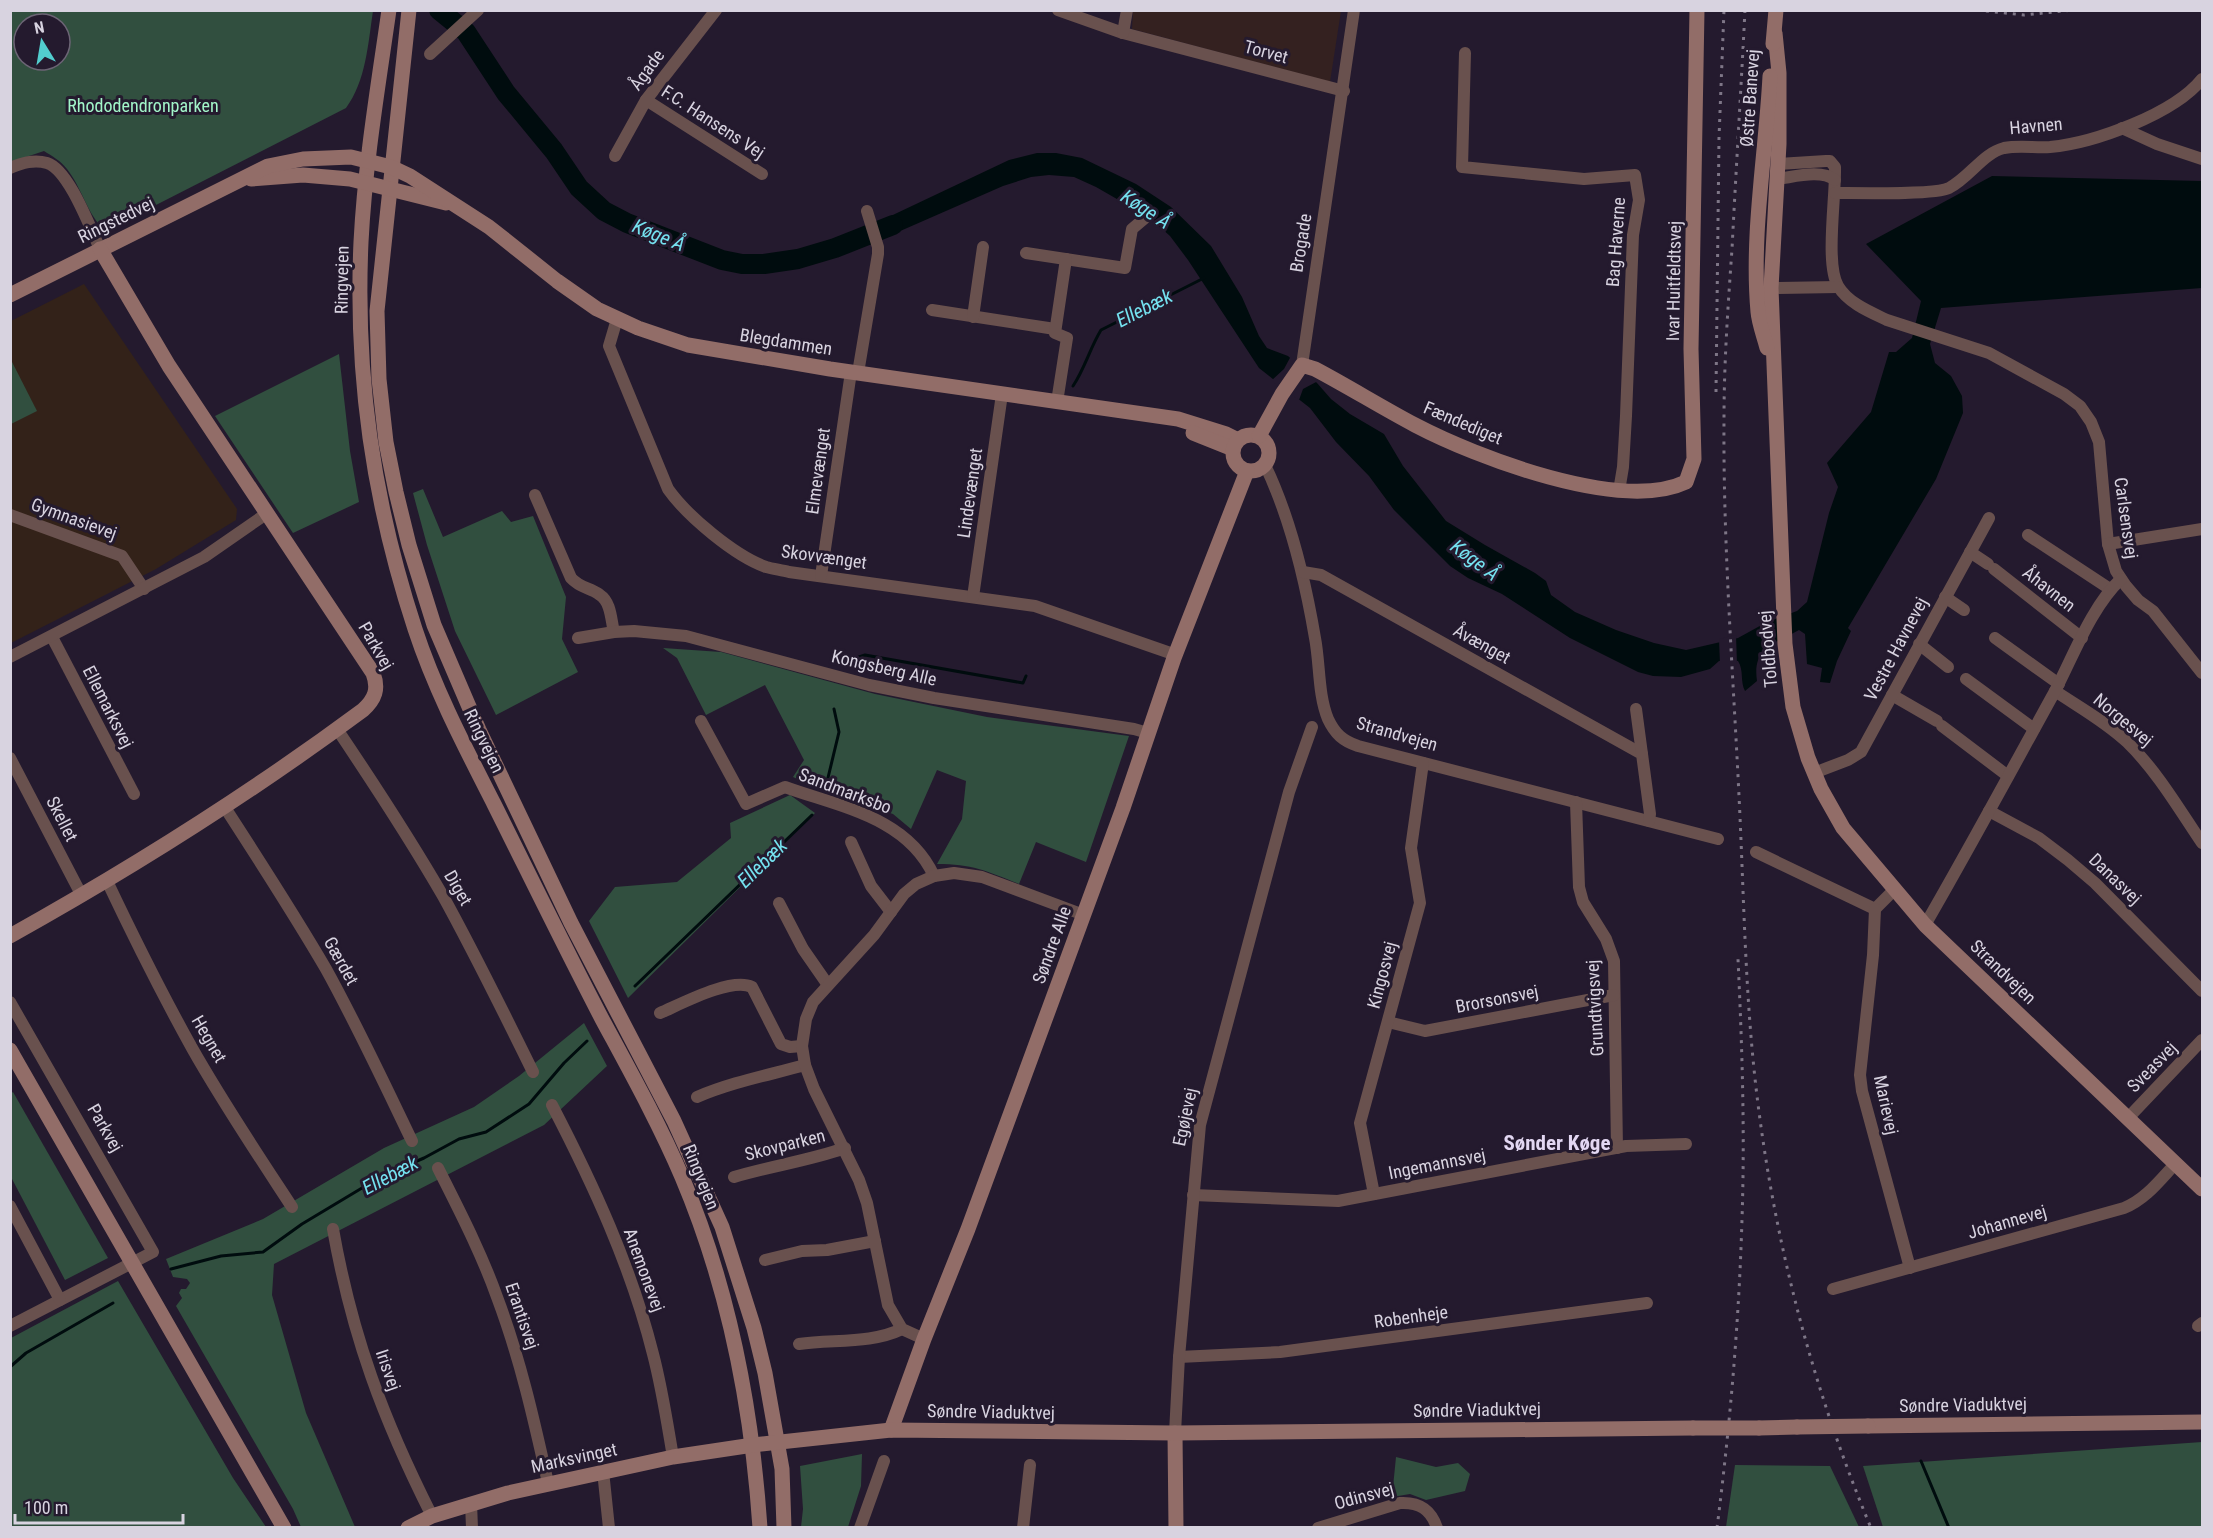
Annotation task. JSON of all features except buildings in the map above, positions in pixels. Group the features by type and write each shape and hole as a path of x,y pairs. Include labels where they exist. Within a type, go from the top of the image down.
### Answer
{"street":[{"name":"Ringvejen","path":"389,10 361,240 360,308 363,386 378,496 416,632 454,726 662,1132 683,1180 718,1278 731,1327 753,1445 760,1527"},
{"name":"Ringvejen","path":"409,10 377,311 379,379 386,442 396,492 430,614 479,730 576,933 674,1121 722,1227 754,1328 765,1373 783,1479 784,1527"},
{"name":"Ågade","path":"615,156 646,100 716,10"},
{"name":"Torvet","path":"1058,10 1123,33 1344,91"},
{"path":"1123,33 1127,10"},
{"path":"1344,91 1354,10"},
{"name":"Ivar Huitfeldtsvej","path":"1619,491 1640,492 1680,485 1690,476 1694,459 1691,349 1697,10"},
{"name":"Østre Banevej","path":"1770,172 1779,73 1775,33 1776,10"},
{"path":"430,54 477,13"},
{"name":"Bag Haverne","path":"1465,53 1462,167 1584,179 1635,175 1639,201 1633,235 1625,427 1619,491"},
{"name":"Havnen","path":"1835,187 1946,190 1965,179 1995,151 2006,148 2051,147 2087,140 2122,128 2156,114 2193,91 2202,79"},
{"name":"Brogade","path":"1259,436 1283,392 1302,365 1344,91"},
{"name":"F.C. Hansens Vej","path":"646,100 762,174"},
{"path":"2122,128 2157,144 2202,159"},
{"name":"Ringstedvej","path":"10,295 268,166 303,159 351,157 391,167"},
{"path":"10,168 32,161 48,163 56,168 66,179 100,249"},
{"path":"1770,172 1830,162 1835,167 1832,262 1838,287 1772,288"},
{"name":"Blegdammen","path":"391,167 410,176 489,226 557,281 597,309 659,336 695,346 855,373 1151,416 1236,444"},
{"name":"Toldbodvej","path":"1770,172 1773,377 1785,644 1793,707 1814,773 1843,828 1894,890"},
{"name":"Toldbodvej","path":"1770,172 1756,249 1758,314 1773,377"},
{"name":"Ringstedvej","path":"239,181 303,175 367,182 389,188"},
{"name":"Blegdammen","path":"389,188 435,202 452,204"},
{"name":"Elmevænget","path":"821,576 878,247 867,211"},
{"path":"1026,253 1125,268 1132,229 1145,218"},
{"path":"973,317 983,247"},
{"name":"Parkvej","path":"10,936 107,881 224,806 337,729 372,702 376,693 377,682 373,673 169,366 100,249"},
{"path":"1057,402 1067,338 1055,333 1055,329 1066,259"},
{"name":"Carlsensvej","path":"1838,287 1847,298 1871,313 1989,353 2064,394 2080,406 2091,422 2099,442 2108,544 2111,558 2121,579 2110,589 2082,638 2057,688 1925,925"},
{"path":"932,310 1055,329"},
{"name":"Skovvænget","path":"617,319 609,346 668,489 693,518 748,558 766,567 1053,611 1176,655"},
{"name":"Fændediget","path":"1302,365 1315,369 1414,425 1456,444 1515,466 1559,479 1595,489 1619,491"},
{"name":"Lindevænget","path":"973,597 1002,394"},
{"path":"1248,435 1259,436 1269,449 1270,455 1265,465 1257,471 1247,471 1237,465 1233,455 1236,444 1248,435"},
{"name":"Strandvejen","path":"1265,465 1276,487 1303,572 1324,707 1335,732 1346,742 1718,839"},
{"name":"Søndre Alle","path":"891,1430 924,1339 972,1220 1176,655 1247,471"},
{"path":"535,495 571,578 578,586 601,595 608,604 614,632"},
{"path":"10,657 204,557 266,514"},
{"name":"Gymnasievej","path":"10,515 122,556 144,589"},
{"name":"Vestre Havnevej","path":"1814,773 1862,752 1989,518"},
{"path":"2108,544 2202,529"},
{"name":"Åhavnen","path":"2028,535 2110,589"},
{"name":"Åhavnen","path":"1970,552 2082,638"},
{"name":"Åvænget","path":"1303,572 1322,575 1642,754"},
{"path":"2121,579 2139,600 2153,611 2202,673"},
{"path":"1945,597 1964,610"},
{"name":"Kongsberg Alle","path":"578,638 634,631 686,636 880,687 1148,733"},
{"name":"Ellemarksvej","path":"52,637 134,794"},
{"path":"1995,638 2057,688"},
{"path":"1919,644 1948,667"},
{"path":"2189,655 2202,652"},
{"path":"1966,679 2034,729"},
{"name":"Norgesvej","path":"2057,688 2126,741 2149,765 2202,843"},
{"path":"1893,695 1940,724 2008,776"},
{"path":"1636,709 1649,820"},
{"name":"Sandmarksbo","path":"701,721 746,804 785,787 846,808 885,823 903,834 919,850 934,876"},
{"name":"Egøjevej","path":"1176,1527 1175,1432 1179,1356 1200,1125 1289,792 1312,727"},
{"name":"Diget","path":"337,729 392,812 443,896 490,983 532,1072"},
{"name":"Skellet","path":"10,758 82,896"},
{"name":"Kingosvej","path":"1374,1194 1360,1123 1420,903 1411,848 1423,763"},
{"name":"Grundtvigsvej","path":"1576,802 1579,887 1583,902 1606,939 1614,961 1617,1148"},
{"name":"Gærdet","path":"224,806 278,888 326,969 371,1054 412,1141"},
{"name":"Danasvej","path":"1989,812 2039,838 2070,861 2202,991"},
{"path":"851,842 871,886 891,912"},
{"path":"1756,852 1875,909 1894,890"},
{"name":"Skovparken","path":"902,1329 888,1305 867,1203 845,1148 814,1089 805,1065 802,1046 804,1026 813,1002 874,935 904,894 916,884 934,876 954,873 982,877 1084,915"},
{"name":"Hegnet","path":"107,881 148,967 192,1048 240,1129 292,1207"},
{"name":"Strandvejen","path":"1894,890 1925,925 2202,1189"},
{"path":"779,903 803,949 828,985"},
{"name":"Marievej","path":"1875,909 1873,955 1860,1075 1862,1091 1910,1268"},
{"path":"660,1013 709,992 741,984 747,985 752,987 781,1044 790,1047 802,1046"},
{"name":"Brorsonsvej","path":"1388,1022 1425,1031 1614,995"},
{"name":"Parkvej","path":"10,1002 153,1252 10,1326"},
{"name":"Sveasvej","path":"2128,1118 2202,1040"},
{"path":"10,1050 284,1527"},
{"path":"697,1097 738,1081 771,1075 805,1065"},
{"name":"Anemonevej","path":"552,1105 605,1216 634,1289 653,1354 673,1457"},
{"name":"Ingemannsvej","path":"1193,1195 1338,1201 1617,1148 1686,1144"},
{"name":"Skovparken","path":"734,1177 821,1157 845,1148"},
{"name":"Johannevej","path":"1833,1289 2136,1204 2176,1163"},
{"name":"Erantisvej","path":"438,1168 468,1228 498,1299 520,1366 548,1483"},
{"path":"10,1206 60,1300"},
{"name":"Irisvej","path":"333,1229 342,1280 360,1347 397,1444 432,1515"},
{"path":"765,1260 802,1251 827,1250 875,1241"},
{"name":"Robenheje","path":"1179,1356 1280,1352 1647,1303"},
{"path":"799,1344 872,1338 902,1329 924,1339"},
{"name":"Søndre Viaduktvej","path":"753,1445 891,1430 1175,1432 2202,1422"},
{"name":"Marksvinget","path":"409,1527 432,1515 548,1483 673,1457 753,1445"},
{"path":"860,1527 884,1461"},
{"path":"1023,1527 1030,1465"},
{"path":"603,1471 609,1527"},
{"path":"471,1503 472,1527"},
{"name":"Odinsvej","path":"1317,1527 1400,1503 1419,1505 1430,1513 1437,1527"}],"shaded area":[{"path":"1133,11 1341,11 1330,82 1132,29"},
{"path":"84,284 237,509 236,520 156,569 11,643 11,321"}],"green space":[{"name":"Rhododendronparken","path":"10,11 373,11 362,74 346,108 105,231 94,217 65,166 44,151 11,162"},
{"path":"339,354 350,451 359,502 293,533 215,416"},
{"path":"10,358 37,411 11,424 10,424"},
{"path":"423,489 443,537 502,511 511,522 533,516 566,597 562,639 578,672 496,715 455,631 427,545 413,493"},
{"path":"663,648 721,652 875,694 987,717 1129,736 1086,862 1036,842 1019,884 979,869 937,864 962,819 966,781 937,770 911,829 893,814 833,795 793,777 804,760 765,685 706,715 677,658"},
{"path":"790,795 815,813 628,998 589,921 615,887 677,882 731,838 730,823"},
{"path":"584,1023 607,1066 544,1125 274,1264 272,1295 306,1413 355,1527 301,1527 293,1509 176,1306 182,1298 179,1293 181,1289 186,1289 190,1283 187,1279 173,1277 166,1259 263,1219 384,1148 474,1107 519,1076"},
{"path":"13,1092 108,1258 65,1280 11,1177 10,1094"},
{"path":"118,1281 233,1478 266,1527 11,1527 11,1338"},
{"path":"2202,1442 2202,1527 1883,1527 1863,1466"},
{"path":"862,1454 861,1486 848,1527 801,1527 803,1509 800,1466"},
{"path":"1396,1457 1436,1467 1458,1463 1470,1474 1465,1491 1426,1500 1410,1494 1392,1497"},
{"path":"1735,1465 1830,1466 1859,1527 1726,1527"}],"water":[{"path":"1037,153 1056,153 1082,158 1136,184 1171,207 1211,246 1242,297 1259,336 1267,348 1288,356 1331,399 1350,414 1384,434 1403,466 1446,521 1535,573 1546,581 1551,595 1575,612 1616,630 1654,643 1686,650 1738,638 1767,622 1797,611 1807,602 1829,513 1838,487 1827,463 1871,412 1889,352 1896,352 1912,338 1921,301 1866,244 1992,176 2202,181 2202,288 1941,308 1930,344 1935,363 1951,376 1962,396 1963,413 1936,479 1848,628 1851,631 1830,683 1820,682 1822,668 1807,664 1805,634 1799,630 1767,648 1758,661 1757,681 1745,691 1738,661 1719,661 1710,669 1681,677 1653,676 1638,672 1570,638 1502,594 1468,578 1450,566 1394,510 1369,476 1336,442 1310,408 1259,368 1170,236 1150,218 1096,187 1074,177 1049,175 1031,177 1003,186 882,239 878,222 1009,160"}],"pier":[{"path":"1291,356 1318,381 1303,389 1299,400 1271,381 1284,369"},
{"path":"1736,635 1737,664 1720,664 1719,639"}],"waterway":[{"name":"Køge Å","path":"439,10 466,32 506,93 554,151 579,188 604,211 627,223 722,260 742,264 764,264 798,259 835,248 893,225"},
{"name":"Ellebæk","path":"1073,386 1101,330 1204,278"},
{"name":"Ellebæk","path":"853,659 865,655 1023,683 1026,676"},
{"name":"Ellebæk","path":"826,786 839,732 834,709"},
{"name":"Ellebæk","path":"635,986 812,815"},
{"name":"Ellebæk","path":"171,1269 221,1256 263,1252 302,1224 382,1176 424,1158 459,1139 486,1132 529,1104 564,1063 587,1041"},
{"name":"Ellebæk","path":"10,1367 26,1353 113,1303"},
{"path":"1921,1461 1949,1528"}],"railway":[{"path":"1716,392 1719,138 1724,10"},
{"path":"1745,10 1725,355 1724,466 1750,1021 1765,1152 1786,1262 1814,1370 1850,1476 1871,1528"},
{"path":"1977,10 2024,15 2073,10"},
{"path":"1717,1528 1733,1374 1741,1258 1743,1121 1738,959"}],"district":[{"name":"Sønder Køge","path":"1557,1143"}]}
